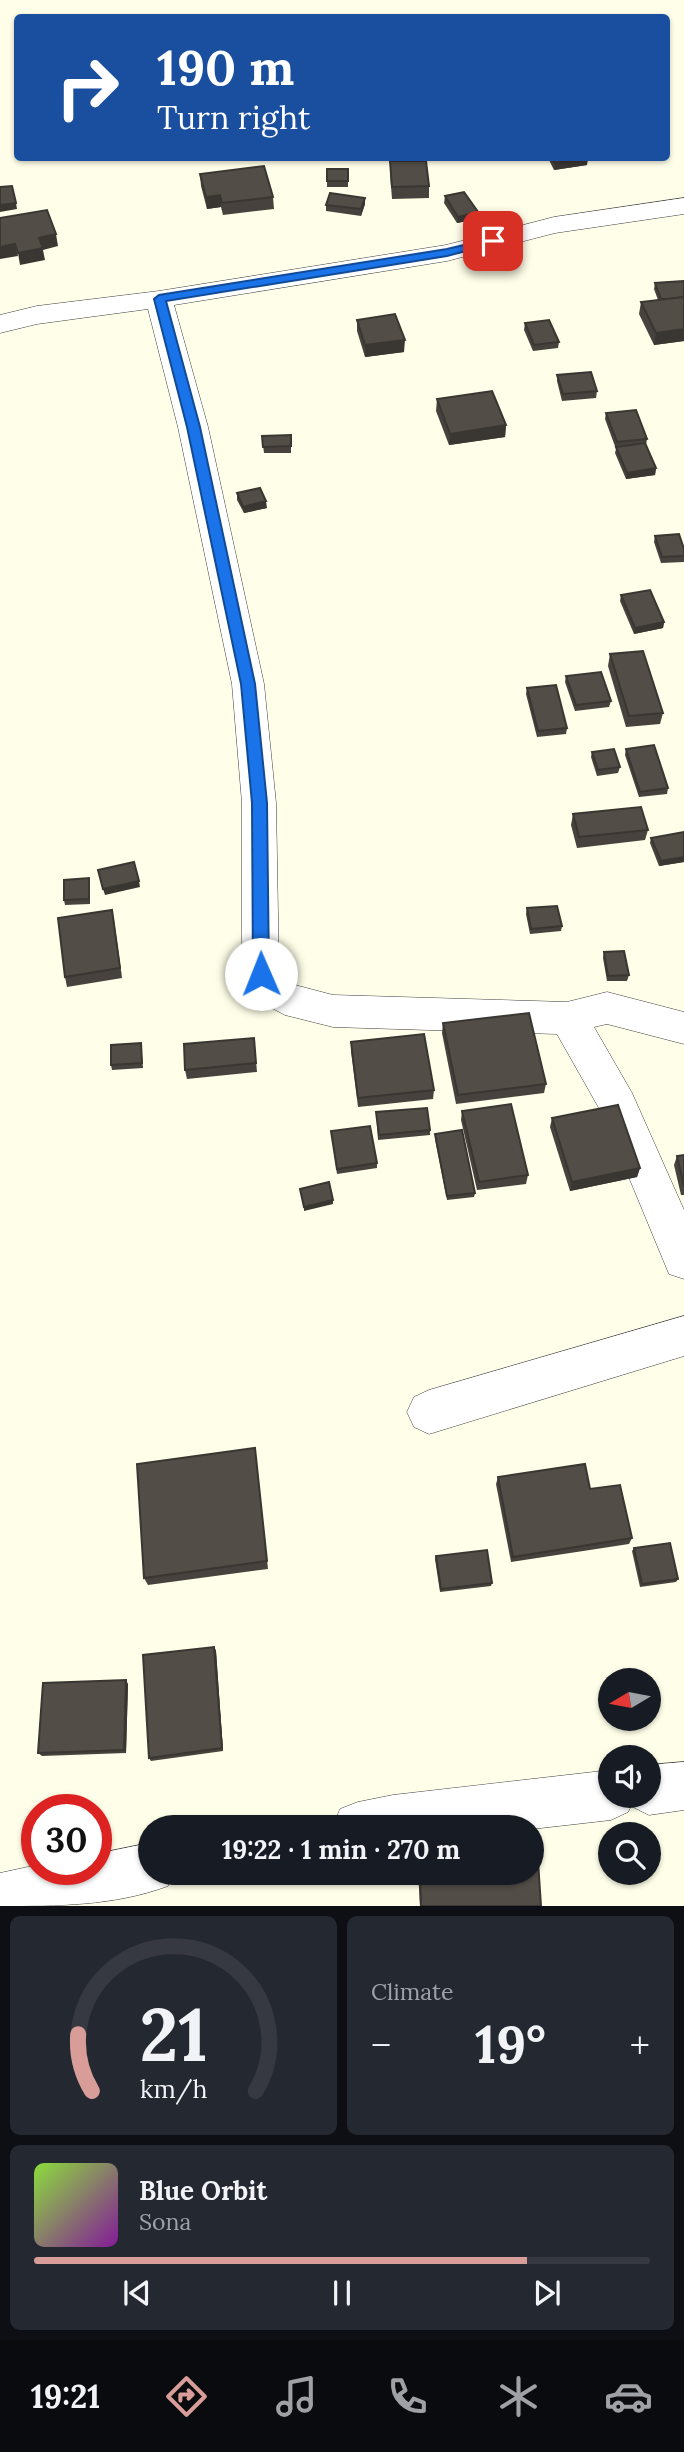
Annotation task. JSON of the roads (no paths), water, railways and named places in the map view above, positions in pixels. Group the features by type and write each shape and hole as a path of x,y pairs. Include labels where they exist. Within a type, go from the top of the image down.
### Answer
{"street":[{"path":"0,324 37,315 159,299 447,253 554,225 684,206"},
{"path":"159,299 193,427 248,684 259,803 261,974 270,989 285,999 333,1010 567,1018 607,1008 684,1028"},
{"path":"567,1018 588,1048 631,1130 684,1260"},
{"path":"429,1412 684,1336"},
{"path":"661,1789 684,1786"},
{"path":"437,1815 598,1796"},
{"path":"0,1899 138,1870"}]}
